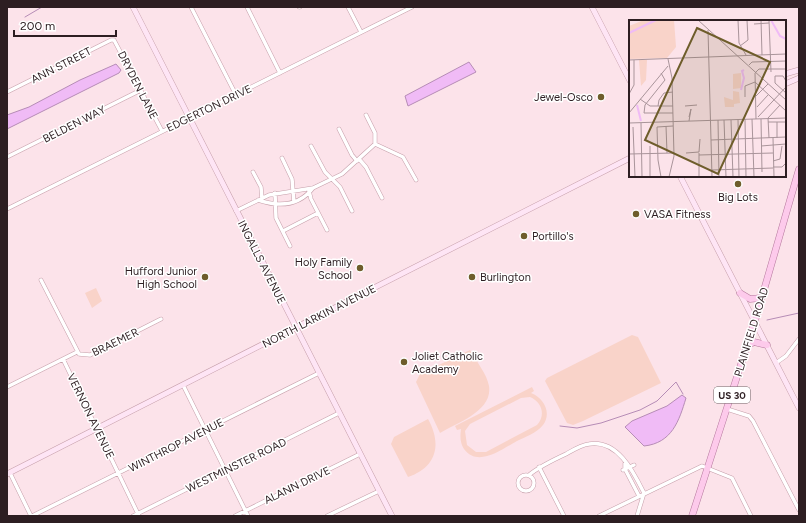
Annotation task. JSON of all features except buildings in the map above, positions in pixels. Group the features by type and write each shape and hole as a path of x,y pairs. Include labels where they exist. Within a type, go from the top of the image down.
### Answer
{"main road":[{"name":"INGALLS AVENUE","path":"133,7 392,516"},
{"path":"592,7 629,79"},
{"path":"786,74 799,70"},
{"path":"786,84 799,78"},
{"name":"NORTH LARKIN AVENUE","path":"8,474 629,159"},
{"name":"PLAINFIELD ROAD","path":"692,516 755,321 799,169"},
{"path":"681,177 799,408"},
{"path":"740,293 750,299 761,298"},
{"path":"746,346 754,342 767,345"}],"street":[{"path":"191,7 236,95"},
{"path":"247,7 280,73"},
{"path":"348,7 361,32"},
{"name":"EDGERTON DRIVE","path":"7,209 280,73 404,9 412,7"},
{"name":"ANN STREET","path":"7,92 111,40 114,40"},
{"name":"DRYDEN LANE","path":"114,40 162,132"},
{"name":"BELDEN WAY","path":"7,157 141,90"},
{"path":"236,210 275,193 311,188 333,180 375,144 375,133 366,115"},
{"path":"338,129 352,155 366,167 382,198"},
{"path":"375,144 403,157 416,180"},
{"path":"311,146 325,172 340,187 352,211"},
{"path":"282,158 292,179 294,202"},
{"path":"253,172 261,187 261,200"},
{"path":"261,200 275,205 294,202 309,193 311,188"},
{"path":"275,193 276,218 290,246"},
{"path":"309,193 326,230"},
{"path":"282,230 318,213"},
{"name":"BRAEMER","path":"41,280 79,354 90,355 160,319"},
{"path":"776,362 786,356 799,339"},
{"path":"7,387 77,352"},
{"name":"VERNON AVENUE","path":"63,359 139,515"},
{"name":"WINTHROP AVENUE","path":"32,516 319,374"},
{"path":"183,385 248,516"},
{"path":"727,409 748,416 753,421 799,510"},
{"name":"WESTMINSTER ROAD","path":"133,516 139,515 339,413"},
{"path":"529,475 533,478 534,486 529,492 523,492 518,485 519,480 523,476 529,475 539,467 589,444 606,446 613,450 625,463 632,466 644,494 636,516"},
{"name":"ALANN DRIVE","path":"235,516 360,454"},
{"path":"625,463 624,470 639,496"},
{"path":"624,470 632,466"},
{"path":"599,516 697,467 702,466 732,478 751,516"},
{"path":"539,467 564,516"},
{"path":"8,474 32,516"},
{"path":"327,516 379,490"}],"shaded area":[{"path":"469,62 476,72 408,106 405,96"},
{"path":"116,64 121,70 119,73 7,129 7,115 29,107 80,80"},
{"path":"96,288 102,301 92,308 85,293"},
{"path":"632,335 638,337 661,383 583,421 573,425 567,423 545,381 547,378"},
{"path":"470,350 488,381 489,395 480,409 464,420 440,433 416,382 420,374"},
{"path":"532,387 534,391 531,393 540,398 547,411 546,420 538,430 497,452 483,457 476,457 464,449 460,434 461,429 457,430 455,426","holes":["530,397 540,405 542,413 540,421 537,425 486,452 476,452 467,445 465,431 470,424 521,398"]},
{"path":"682,395 686,398 673,430 668,436 654,444 644,446 625,427 632,421 667,406"},
{"path":"428,419 435,437 434,454 431,461 425,467 418,473 408,477 391,444 394,437"}],"waterway":[{"path":"25,17 42,7"},
{"path":"767,320 799,313"},
{"path":"560,426 577,428 601,423 640,410 657,401 676,382 683,394"}],"place":[{"name":"Jewel-Osco","path":"601,97"},
{"name":"Big Lots","path":"738,184"},
{"name":"VASA Fitness","path":"636,214"},
{"name":"Portillo's","path":"524,236"},
{"name":"Holy Family School","path":"360,268"},
{"name":"Hufford Junior High School","path":"205,277"},
{"name":"Burlington","path":"472,277"},
{"name":"Joliet Catholic Academy","path":"404,362"}]}
